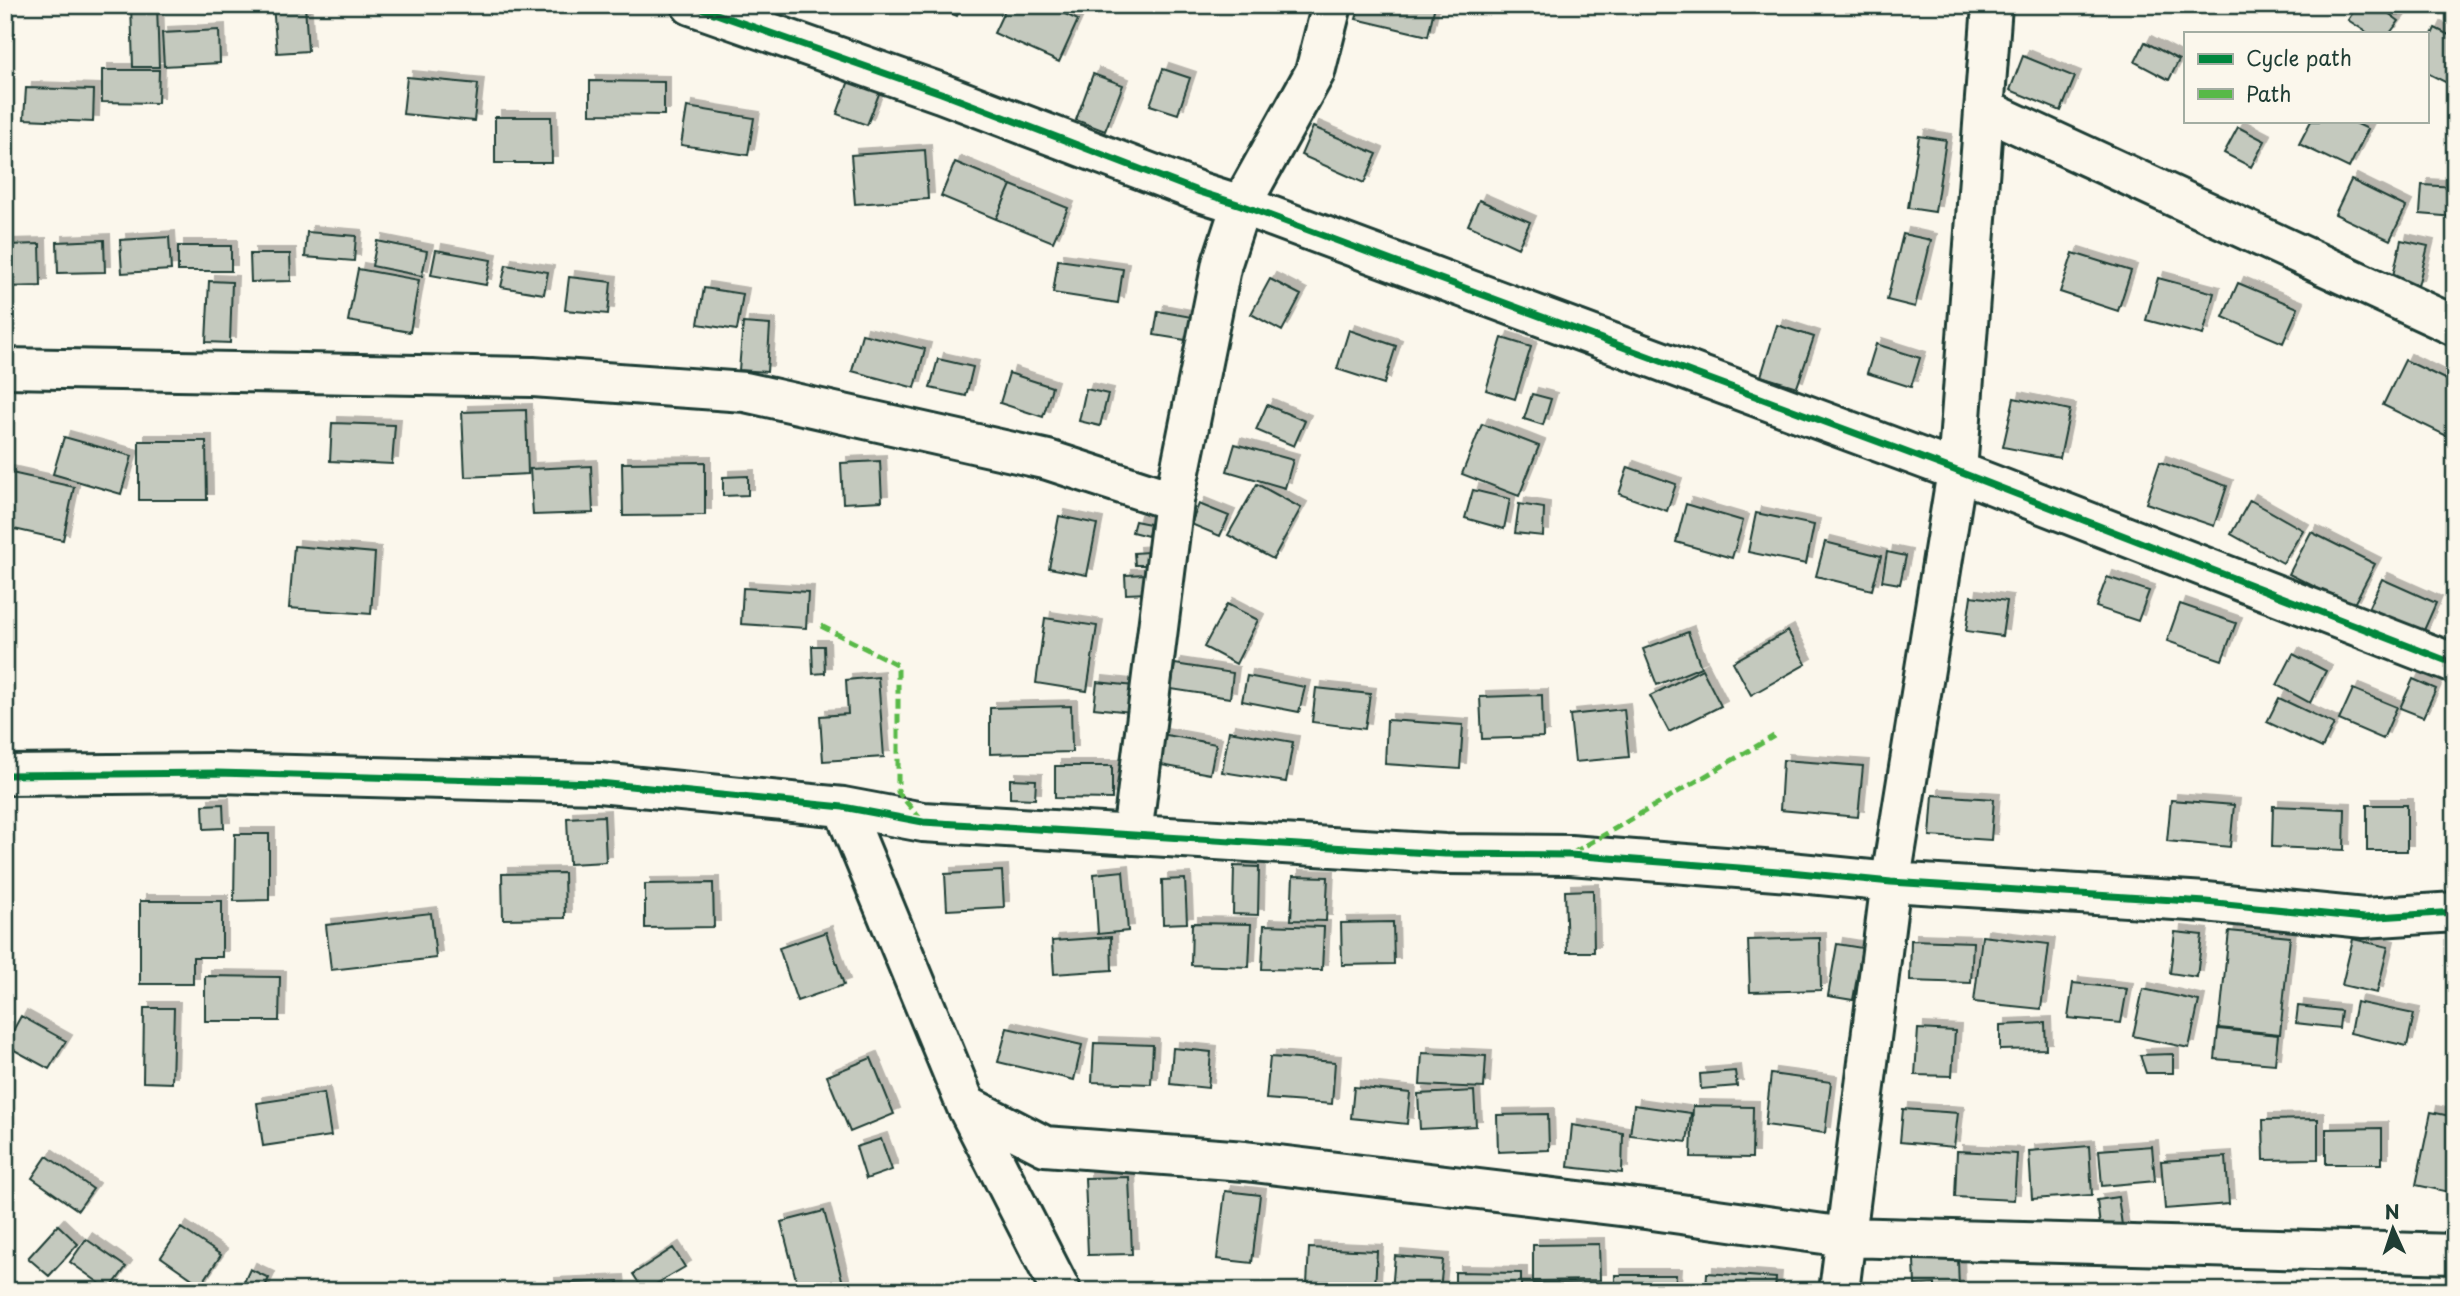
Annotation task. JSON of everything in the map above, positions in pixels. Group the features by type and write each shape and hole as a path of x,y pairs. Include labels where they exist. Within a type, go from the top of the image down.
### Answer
{"street":[{"path":"691,5 941,93 1200,192 1957,471 2455,664"},
{"path":"1132,835 1174,501 1222,263 1241,205 1315,72 1332,5"},
{"path":"1839,1291 1891,882 1957,471 1992,5"},
{"path":"1984,109 2455,326"},
{"path":"5,368 533,377 745,392 1048,460 1174,501"},
{"path":"5,775 217,773 598,783 843,807 923,822 1445,854 1570,855 1891,882 2206,902 2364,918 2455,912"},
{"path":"843,807 966,1105 1061,1291"},
{"path":"966,1105 1045,1146 1245,1161 1645,1209 1845,1237 2455,1254"}],"building":[{"path":"131,5 157,5 159,67 133,67"},
{"path":"273,5 305,5 308,51 277,53"},
{"path":"824,5 842,5 839,12"},
{"path":"932,5 962,5 957,16"},
{"path":"1007,5 1046,5 1078,20 1059,62 994,33"},
{"path":"1360,5 1435,5 1428,36 1356,19"},
{"path":"2358,5 2377,5 2399,21 2391,32 2366,32 2348,20"},
{"path":"2435,28 2455,38 2455,87 2428,74 2428,43"},
{"path":"219,30 220,63 164,66 162,33"},
{"path":"2145,42 2179,60 2169,80 2135,62"},
{"path":"2023,56 2075,77 2061,111 2010,90"},
{"path":"1163,69 1190,78 1178,114 1150,105"},
{"path":"102,70 159,70 158,103 102,102"},
{"path":"1093,74 1123,85 1105,131 1076,120"},
{"path":"851,75 882,86 867,125 837,114"},
{"path":"407,77 478,84 474,121 403,114"},
{"path":"590,81 664,82 664,115 590,114"},
{"path":"26,88 94,90 93,122 24,119"},
{"path":"687,107 754,118 748,155 681,145"},
{"path":"495,117 551,117 552,163 495,163"},
{"path":"2310,122 2353,122 2368,129 2349,168 2299,144"},
{"path":"1313,127 1377,154 1364,183 1301,155"},
{"path":"2238,127 2265,141 2251,167 2224,153"},
{"path":"1919,136 1946,140 1935,212 1908,208"},
{"path":"925,150 928,199 855,204 851,155"},
{"path":"955,162 1011,185 996,219 941,196"},
{"path":"2351,180 2406,207 2390,240 2335,214"},
{"path":"1011,185 1068,208 1053,242 996,219"},
{"path":"2422,185 2455,187 2455,217 2420,214"},
{"path":"1479,200 1530,222 1518,248 1468,225"},
{"path":"307,232 356,236 354,261 305,257"},
{"path":"1903,234 1931,240 1915,307 1887,300"},
{"path":"169,237 171,270 122,273 120,240"},
{"path":"104,240 105,272 58,273 57,242"},
{"path":"2401,240 2428,246 2418,286 2392,280"},
{"path":"377,241 427,251 422,276 372,266"},
{"path":"40,244 41,286 5,287 5,245"},
{"path":"178,246 231,246 231,271 178,271"},
{"path":"436,250 491,260 486,285 431,275"},
{"path":"2073,253 2131,271 2118,311 2060,292"},
{"path":"250,254 290,254 291,281 251,282"},
{"path":"1058,260 1123,269 1118,303 1053,293"},
{"path":"506,265 548,272 544,294 501,287"},
{"path":"358,269 419,280 410,332 348,321"},
{"path":"569,277 611,282 608,314 565,310"},
{"path":"2158,278 2214,293 2203,335 2146,320"},
{"path":"1270,279 1301,295 1282,331 1251,314"},
{"path":"209,281 232,282 230,343 206,342"},
{"path":"2238,283 2298,308 2283,343 2223,317"},
{"path":"704,288 743,294 737,330 698,324"},
{"path":"1158,311 1197,318 1192,341 1154,335"},
{"path":"743,323 770,325 767,372 739,370"},
{"path":"1777,325 1814,337 1797,387 1761,376"},
{"path":"1349,330 1396,346 1384,384 1337,369"},
{"path":"862,334 925,349 915,388 852,371"},
{"path":"1502,338 1531,347 1515,399 1486,390"},
{"path":"1876,344 1920,358 1911,387 1867,373"},
{"path":"938,359 973,367 966,396 930,388"},
{"path":"2405,360 2455,384 2455,440 2383,405"},
{"path":"1009,373 1052,387 1043,417 1000,403"},
{"path":"1086,389 1108,394 1100,426 1079,421"},
{"path":"1532,394 1551,399 1543,425 1524,419"},
{"path":"2014,398 2070,410 2060,458 2003,447"},
{"path":"1267,405 1305,421 1294,446 1256,430"},
{"path":"526,410 528,474 465,477 462,412"},
{"path":"332,423 395,425 392,464 330,461"},
{"path":"1482,424 1539,446 1519,496 1462,474"},
{"path":"64,437 132,456 121,494 53,474"},
{"path":"139,441 206,441 207,500 139,500"},
{"path":"1235,444 1293,460 1285,488 1227,471"},
{"path":"880,461 882,501 843,503 841,463"},
{"path":"705,462 705,515 623,516 622,463"},
{"path":"2160,462 2227,486 2214,526 2146,503"},
{"path":"591,466 593,513 533,515 530,469"},
{"path":"1628,467 1676,484 1667,511 1619,494"},
{"path":"7,472 74,487 63,540 5,527"},
{"path":"748,476 748,495 723,496 723,477"},
{"path":"1257,484 1301,508 1273,559 1228,535"},
{"path":"1473,490 1510,499 1504,529 1465,518"},
{"path":"2250,500 2303,530 2283,563 2231,534"},
{"path":"1199,504 1229,516 1220,536 1191,524"},
{"path":"1519,504 1544,508 1543,536 1515,533"},
{"path":"1686,504 1743,521 1732,558 1676,542"},
{"path":"1756,513 1814,525 1806,564 1748,552"},
{"path":"1059,516 1097,524 1087,575 1049,568"},
{"path":"1135,521 1150,524 1148,536 1132,532"},
{"path":"2311,532 2375,564 2353,606 2289,574"},
{"path":"1825,542 1881,556 1872,590 1816,576"},
{"path":"294,546 375,553 371,614 289,608"},
{"path":"1148,552 1150,565 1135,565 1134,553"},
{"path":"1887,552 1906,556 1900,584 1882,581"},
{"path":"1147,574 1148,593 1126,594 1125,575"},
{"path":"2107,577 2149,591 2138,621 2096,607"},
{"path":"2382,579 2436,603 2418,644 2363,619"},
{"path":"743,588 808,592 806,628 741,624"},
{"path":"1971,596 2007,601 2002,636 1966,631"},
{"path":"1227,604 1258,620 1236,664 1204,647"},
{"path":"2180,604 2236,623 2222,660 2167,641"},
{"path":"1045,618 1097,626 1087,691 1036,683"},
{"path":"1788,631 1806,664 1751,695 1733,662"},
{"path":"1688,632 1701,667 1657,685 1643,649"},
{"path":"812,646 824,646 825,673 813,674"},
{"path":"2293,654 2326,671 2310,703 2277,685"},
{"path":"1175,664 1233,673 1230,698 1171,689"},
{"path":"1702,669 1721,706 1669,732 1650,696"},
{"path":"1247,676 1305,687 1299,712 1242,701"},
{"path":"878,677 884,757 823,761 820,716 848,714 846,680"},
{"path":"2413,679 2436,689 2423,717 2400,708"},
{"path":"1097,682 1134,686 1131,712 1094,708"},
{"path":"1316,688 1370,694 1365,729 1312,722"},
{"path":"2353,689 2397,707 2383,739 2339,720"},
{"path":"1542,695 1543,737 1482,739 1480,697"},
{"path":"2279,698 2334,724 2322,748 2267,722"},
{"path":"1071,706 1072,752 990,754 990,708"},
{"path":"1624,709 1629,757 1575,762 1570,715"},
{"path":"1387,720 1463,725 1460,769 1385,764"},
{"path":"1229,731 1293,742 1286,782 1222,772"},
{"path":"1161,734 1216,744 1210,774 1156,764"},
{"path":"1783,760 1863,766 1858,817 1780,810"},
{"path":"1055,766 1112,766 1112,799 1055,798"},
{"path":"1010,779 1036,780 1035,799 1010,798"},
{"path":"1933,795 1994,799 1991,840 1930,836"},
{"path":"2171,800 2234,805 2230,847 2167,841"},
{"path":"223,804 224,828 204,829 203,805"},
{"path":"2367,805 2407,805 2407,851 2367,851"},
{"path":"2273,806 2345,809 2344,850 2272,847"},
{"path":"604,816 606,862 569,864 567,818"},
{"path":"235,834 269,834 269,900 234,901"},
{"path":"1234,866 1259,867 1258,915 1233,914"},
{"path":"1002,871 1004,907 947,910 945,874"},
{"path":"1123,871 1128,931 1098,934 1094,874"},
{"path":"564,873 565,918 503,919 502,874"},
{"path":"1293,876 1328,877 1326,921 1291,920"},
{"path":"1185,879 1187,923 1163,924 1162,880"},
{"path":"713,883 714,927 645,928 645,884"},
{"path":"1593,890 1594,952 1567,952 1565,891"},
{"path":"140,901 222,901 222,957 193,957 193,984 140,984"},
{"path":"431,913 436,958 331,970 326,925"},
{"path":"1393,922 1394,964 1342,965 1341,923"},
{"path":"1192,923 1251,924 1249,967 1191,965"},
{"path":"1264,925 1324,927 1322,970 1262,969"},
{"path":"2229,931 2290,937 2280,1034 2219,1028"},
{"path":"826,932 844,985 797,1001 779,948"},
{"path":"2175,932 2202,935 2197,977 2170,973"},
{"path":"1982,936 2049,944 2041,1009 1974,1002"},
{"path":"1111,937 1112,970 1054,974 1052,941"},
{"path":"1820,938 1821,990 1750,992 1748,940"},
{"path":"2353,939 2388,947 2377,993 2342,985"},
{"path":"1911,940 1973,942 1971,983 1910,981"},
{"path":"1837,944 1862,948 1853,1000 1828,996"},
{"path":"205,976 280,977 279,1021 205,1021"},
{"path":"2073,983 2127,989 2121,1023 2068,1018"},
{"path":"2143,989 2199,1001 2189,1048 2133,1036"},
{"path":"2356,1002 2414,1014 2407,1046 2350,1033"},
{"path":"2298,1006 2341,1011 2339,1028 2296,1023"},
{"path":"144,1008 174,1008 172,1083 143,1082"},
{"path":"21,1016 66,1041 49,1069 5,1045"},
{"path":"2455,1019 2455,1048 2449,1047"},
{"path":"2045,1023 2046,1049 2000,1050 2000,1025"},
{"path":"1007,1028 1082,1045 1074,1080 998,1062"},
{"path":"1918,1029 1955,1031 1952,1076 1915,1075"},
{"path":"2218,1029 2278,1035 2275,1064 2215,1059"},
{"path":"1094,1043 1153,1045 1151,1084 1092,1082"},
{"path":"1173,1048 1211,1052 1208,1088 1170,1084"},
{"path":"1422,1053 1486,1056 1484,1088 1420,1085"},
{"path":"2173,1054 2173,1073 2146,1073 2140,1055"},
{"path":"1270,1057 1335,1062 1332,1104 1266,1099"},
{"path":"871,1058 894,1114 850,1132 827,1076"},
{"path":"1735,1071 1737,1086 1701,1089 1700,1074"},
{"path":"1771,1074 1831,1082 1825,1133 1765,1125"},
{"path":"1354,1087 1410,1093 1407,1124 1351,1118"},
{"path":"1474,1091 1476,1126 1420,1129 1418,1094"},
{"path":"324,1093 331,1136 263,1146 257,1103"},
{"path":"1634,1105 1691,1113 1687,1142 1630,1135"},
{"path":"1693,1106 1753,1107 1752,1158 1691,1157"},
{"path":"1903,1109 1958,1113 1954,1147 1900,1142"},
{"path":"2431,1112 2455,1117 2454,1193 2416,1185"},
{"path":"1548,1114 1549,1150 1498,1152 1497,1115"},
{"path":"2318,1119 2318,1159 2264,1160 2263,1120"},
{"path":"1572,1125 1623,1133 1622,1173 1568,1167"},
{"path":"2382,1128 2382,1164 2326,1164 2326,1129"},
{"path":"881,1139 892,1170 866,1179 856,1147"},
{"path":"2089,1146 2092,1195 2032,1199 2029,1151"},
{"path":"2152,1146 2155,1181 2102,1186 2099,1150"},
{"path":"1957,1151 2017,1154 2014,1200 1955,1197"},
{"path":"47,1156 93,1189 78,1210 32,1178"},
{"path":"2226,1157 2229,1204 2165,1209 2161,1161"},
{"path":"1129,1177 1132,1254 1088,1255 1085,1178"},
{"path":"1225,1191 1260,1195 1252,1263 1217,1259"},
{"path":"2118,1197 2123,1232 2101,1235 2097,1200"},
{"path":"824,1211 845,1291 799,1291 781,1222"},
{"path":"58,1225 78,1244 49,1276 28,1258"},
{"path":"181,1228 221,1255 201,1285 161,1257"},
{"path":"86,1239 126,1267 111,1288 118,1291 99,1291 102,1285 70,1262"},
{"path":"1599,1244 1600,1280 1533,1281 1533,1245"},
{"path":"673,1248 685,1267 644,1291 633,1274"},
{"path":"1309,1248 1377,1251 1375,1288 1307,1284"},
{"path":"1395,1256 1443,1260 1440,1291 1392,1291"},
{"path":"1958,1258 1959,1291 1935,1291 1935,1284 1915,1285 1914,1260"},
{"path":"250,1269 269,1278 263,1291 240,1291"},
{"path":"1455,1272 1521,1273 1521,1291 1455,1291"},
{"path":"1707,1273 1776,1278 1775,1291 1706,1291"},
{"path":"1615,1275 1676,1275 1675,1291 1615,1291"},
{"path":"618,1281 619,1291 549,1291 549,1284"},
{"path":"1521,1283 1591,1285 1591,1291 1521,1291"}],"marked path":[{"path":"821,626 898,665 898,792 923,822"},
{"path":"1573,853 1774,736"}],"cycle path":[{"path":"691,5 941,93 1200,192 1957,471 2455,664"},
{"path":"5,775 217,773 599,783 843,807 923,822 1445,854 1570,855 1891,882 2206,902 2364,918 2455,912"}]}
